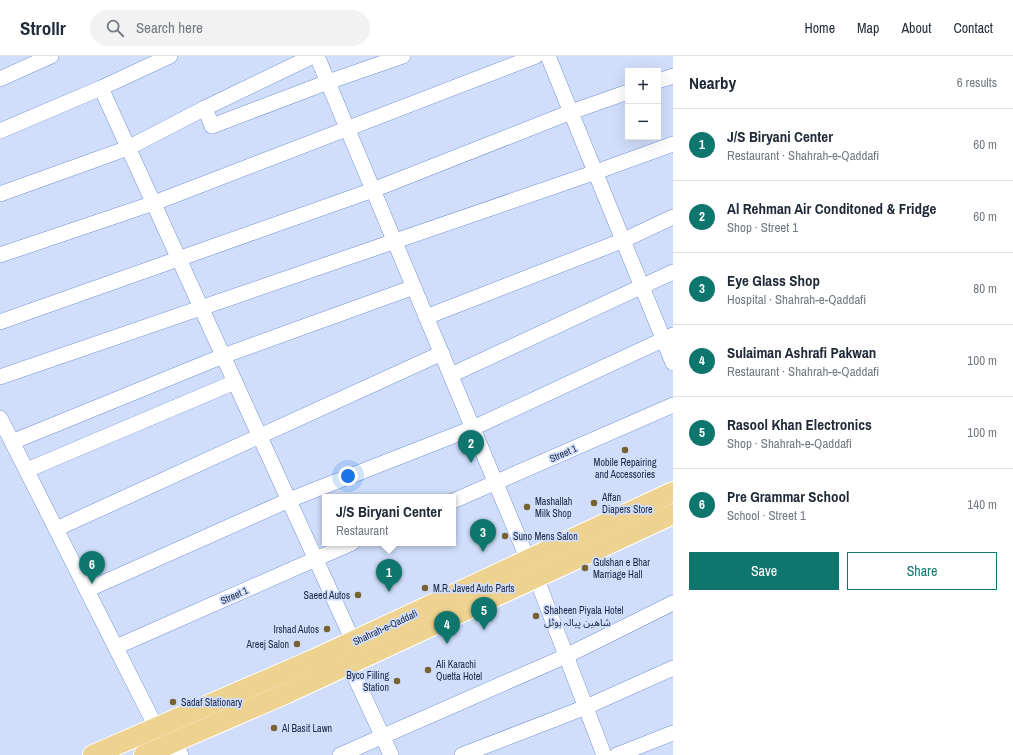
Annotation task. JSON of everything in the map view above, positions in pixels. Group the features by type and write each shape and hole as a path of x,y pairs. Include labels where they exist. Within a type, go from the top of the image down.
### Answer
{"main road":[{"name":"Shahrah-e-Qaddafi","path":"144,755 173,748 349,664 673,492"},
{"name":"Shahrah-e-Qaddafi","path":"93,755 353,641 532,568 673,514"}],"street":[{"path":"0,79 51,56"},
{"path":"0,131 101,88 170,56"},
{"path":"0,194 128,148 205,108 313,56"},
{"path":"317,56 532,568 604,755"},
{"path":"205,108 212,126 328,82 403,56"},
{"path":"0,255 154,203 536,56"},
{"path":"548,56 642,286 668,337 673,363"},
{"path":"661,81 673,76"},
{"path":"101,88 353,641"},
{"path":"0,322 373,190 571,112 625,93"},
{"path":"0,377 201,307 395,242 673,144"},
{"path":"426,317 624,240 673,217"},
{"path":"451,375 673,272"},
{"path":"12,442 223,356 414,287"},
{"path":"87,590 289,500 473,428 668,337"},
{"path":"56,529 442,353"},
{"path":"27,470 235,382"},
{"name":"Street 1","path":"456,500 673,405"},
{"path":"0,418 157,728 173,748"},
{"name":"Street 1","path":"116,647 345,546"},
{"path":"340,755 566,656 673,603"},
{"path":"349,664 391,755"},
{"path":"462,755 586,707 673,668"},
{"path":"617,755 673,733"}],"place":[{"name":"Mobile Repairing and Accessories","path":"625,450"},
{"name":"Al Rehman Air Conditoned & Fridge","path":"471,463"},
{"name":"Affan Diapers Store","path":"594,503"},
{"name":"Mashallah Milk Shop","path":"527,507"},
{"name":"Suno Mens Salon","path":"505,536"},
{"name":"Eye Glass Shop","path":"483,552"},
{"name":"Gulshan e Bhar Marriage Hall","path":"585,568"},
{"name":"Pre Grammar School","path":"92,584"},
{"name":"M.R. Javed Auto Parts","path":"425,588"},
{"name":"J/S Biryani Center","path":"389,592"},
{"name":"Saeed Autos","path":"358,595"},
{"name":"Shaheen Piyala Hotel شاھین پیالہ ہوٹل","path":"536,616"},
{"name":"Irshad Autos","path":"327,629"},
{"name":"Rasool Khan Electronics","path":"484,630"},
{"name":"Areej Salon","path":"297,644"},
{"name":"Sulaiman Ashrafi Pakwan","path":"447,644"},
{"name":"Ali Karachi Quetta Hotel","path":"428,670"},
{"name":"Byco Filling Station","path":"397,681"},
{"name":"Sadaf Stationary","path":"173,702"},
{"name":"Al Basit Lawn","path":"274,728"}]}
